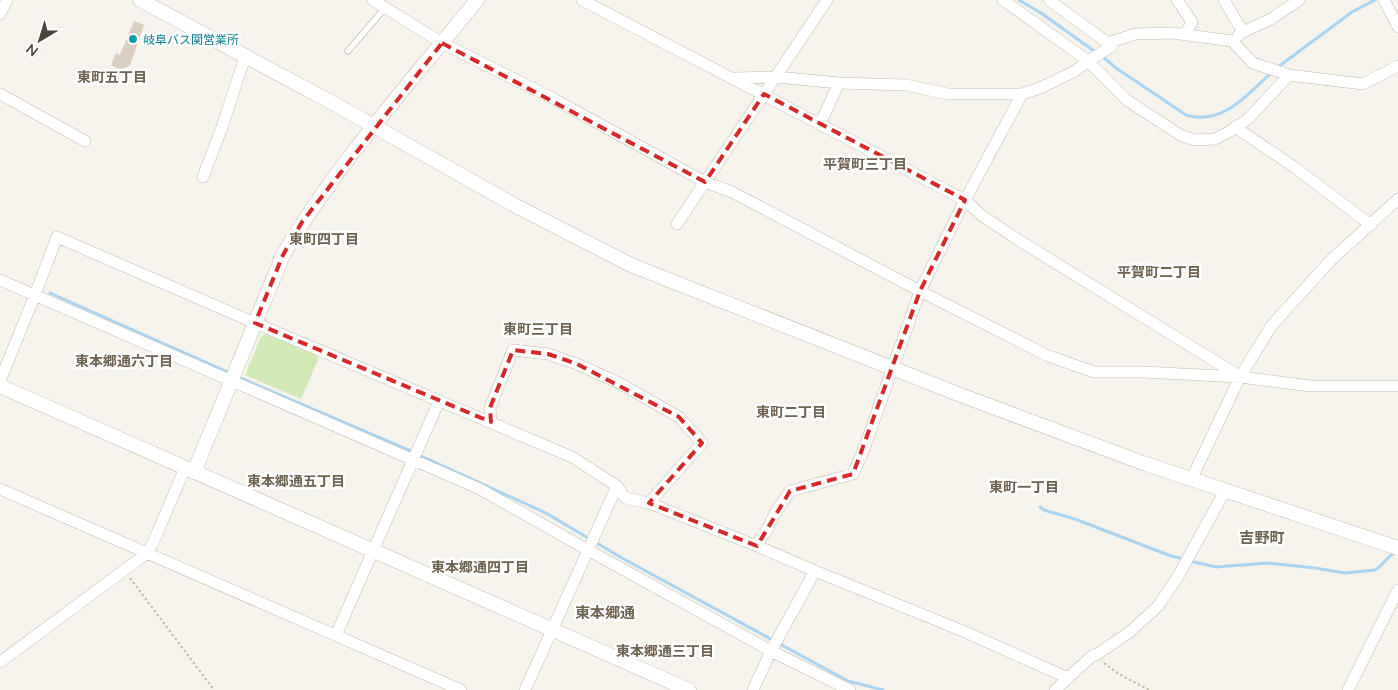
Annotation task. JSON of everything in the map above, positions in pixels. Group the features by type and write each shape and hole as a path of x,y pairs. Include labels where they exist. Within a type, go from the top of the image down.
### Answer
{"street":[{"path":"0,14 7,0"},
{"path":"140,0 375,126 516,206 631,265 958,394 1191,480 1398,548"},
{"path":"373,0 442,43 554,99 705,182 732,192 1046,355 1094,372 1144,372 1240,377 1311,386 1398,386"},
{"path":"0,662 146,554 190,470 231,381 282,255 302,222 351,156 477,0"},
{"path":"582,0 965,200 982,215 1020,241 1240,377"},
{"path":"677,224 827,0"},
{"path":"1003,0 1088,61 1128,101 1182,136 1195,140 1215,139 1249,118 1289,75"},
{"path":"733,78 776,77 839,83 906,85 948,94 1022,94 1040,88 1075,71 1112,46 1048,0"},
{"path":"1177,0 1192,22 1184,35"},
{"path":"1224,0 1243,32"},
{"path":"1232,41 1243,32 1271,19 1299,0"},
{"path":"1384,0 1398,27"},
{"path":"1108,43 1135,34 1173,32 1232,41 1253,63 1289,75 1363,84 1398,66"},
{"path":"204,176 245,57"},
{"path":"820,124 839,83"},
{"path":"0,94 86,141"},
{"path":"758,546 774,515 790,491 852,474 864,449 891,367 920,291 965,200 1022,94"},
{"path":"1235,127 1294,167 1371,225"},
{"path":"1191,480 1240,377 1272,325 1331,260 1398,199"},
{"path":"0,381 36,295 57,237 572,457 617,486 625,498 649,503 758,546 963,631 1068,678"},
{"path":"0,280 480,489 771,650 850,690"},
{"path":"491,422 490,408 513,350 548,354 577,364 619,383 679,417 702,443 649,503"},
{"path":"0,386 689,690"},
{"path":"336,635 439,401"},
{"path":"525,690 617,486"},
{"path":"0,489 461,690"},
{"path":"1055,690 1094,655 1131,631 1158,606 1177,578 1225,491"},
{"path":"753,690 771,650 815,571"},
{"path":"1348,690 1398,590"}],"lane":[{"path":"348,51 385,8"}],"path":[{"path":"124,570 214,690"},
{"path":"1094,655 1119,674 1149,690"}],"highlighted area":[{"path":"442,43 705,182 764,94 965,200 920,291 853,474 790,491 757,546 649,503 702,443 679,417 577,364 548,354 513,350 490,408 491,422 255,323 283,255 302,222"}],"green space":[{"path":"266,334 316,354 318,360 301,399 245,375 261,337"}],"building":[{"name":"岐阜バス関営業所","path":"134,21 144,25 130,65 121,70 111,65 116,53 120,55"}],"waterway":[{"path":"1019,0 1041,13 1097,53"},
{"path":"1278,67 1352,12 1375,0"},
{"path":"1102,56 1116,68 1186,115 1199,117 1211,116 1233,106 1271,73"},
{"path":"50,293 230,373"},
{"path":"238,377 413,452"},
{"path":"419,455 546,513 622,558 848,681 883,690"},
{"path":"1040,507 1171,556 1184,559"},
{"path":"1190,561 1216,567 1268,563 1345,573 1375,570 1395,552"}],"place":[{"name":"岐阜バス関営業所","path":"133,39"}],"district":[{"name":"東町五丁目","path":"112,77"},
{"name":"平賀町三丁目","path":"865,164"},
{"name":"東町四丁目","path":"324,239"},
{"name":"平賀町二丁目","path":"1159,272"},
{"name":"東町三丁目","path":"538,329"},
{"name":"東本郷通六丁目","path":"124,361"},
{"name":"東町二丁目","path":"791,412"},
{"name":"東本郷通五丁目","path":"296,481"},
{"name":"東町一丁目","path":"1024,487"},
{"name":"吉野町","path":"1262,537"},
{"name":"東本郷通四丁目","path":"480,567"},
{"name":"東本郷通","path":"605,612"},
{"name":"東本郷通三丁目","path":"665,651"}]}
